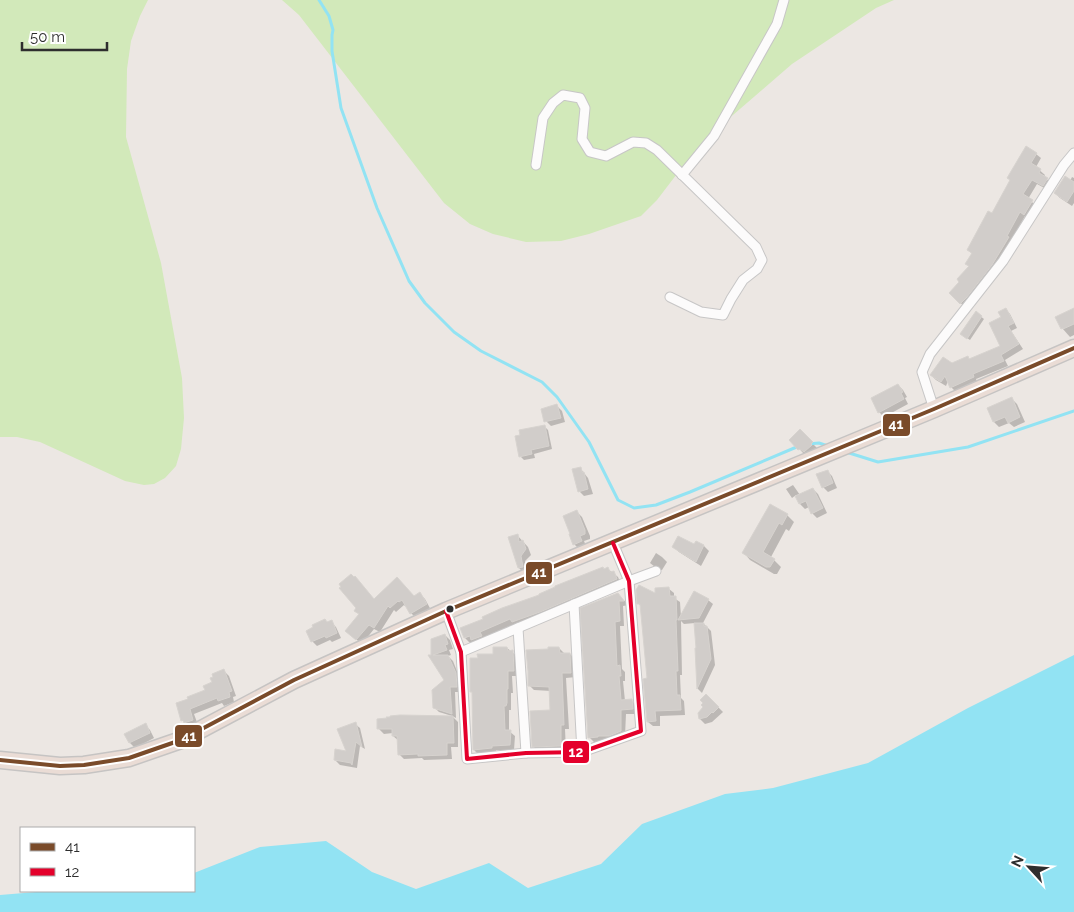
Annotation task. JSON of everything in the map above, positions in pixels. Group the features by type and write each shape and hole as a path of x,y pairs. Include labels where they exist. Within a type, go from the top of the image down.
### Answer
{"highway":[{"path":"0,760 60,766 84,765 129,758 181,740 294,680 446,611 934,409 1074,348"}],"street":[{"path":"682,175 714,136 777,24 784,0"},
{"path":"536,165 543,118 553,103 563,95 580,98 585,108 582,139 590,152 606,156 633,142 646,143 657,150 756,247 762,260 756,269 743,280 723,315 702,312 670,298"},
{"path":"934,409 922,372 930,354 1002,261 1074,153"},
{"path":"446,611 461,652 467,759 526,753 582,752 641,731 629,581 613,543"},
{"path":"461,652 656,570"},
{"path":"574,604 582,752"},
{"path":"518,628 526,753"}],"green space":[{"path":"0,0 148,0 131,41 127,69 126,137 161,263 182,378 184,418 181,449 176,466 165,478 154,484 144,485 125,481 40,442 17,437 0,437"},
{"path":"282,0 894,0 876,8 792,64 726,121 683,166 657,200 641,216 589,234 561,241 526,242 493,234 470,224 444,203 299,15"}],"water":[{"path":"1074,655 1074,912 0,912 0,895 36,892 195,892 195,873 260,847 326,841 372,872 416,889 489,863 528,888 601,864 642,824 725,794 773,788 868,763 968,708"}],"building":[{"path":"1026,146 1037,153 1031,163 1041,169 1039,173 1048,178 1043,186 1032,180 1023,194 1033,200 1024,215 1020,212 1007,236 1009,237 992,265 960,304 949,293 959,282 957,279 969,266 965,264 972,253 967,250 988,211 992,213 1010,180 1007,178"},
{"path":"1065,176 1074,182 1074,191 1067,202 1054,193"},
{"path":"1006,308 1014,323 1008,326 1019,344 1001,355 1004,361 973,374 974,377 950,388 945,376 941,382 930,375 943,357 952,363 968,356 969,359 1000,346 989,323 1001,317 998,312"},
{"path":"1074,308 1074,324 1061,329 1055,317"},
{"path":"976,311 982,316 967,339 960,334"},
{"path":"898,384 903,392 901,393 904,399 878,413 871,398"},
{"path":"1012,397 1020,417 1008,423 1005,417 993,422 987,408"},
{"path":"557,404 561,418 544,422 541,409"},
{"path":"545,425 549,446 531,450 532,454 519,457 515,436 520,435 519,430"},
{"path":"800,429 813,442 804,452 800,449 798,450 789,440"},
{"path":"581,467 588,489 578,492 572,469"},
{"path":"828,470 833,483 822,488 816,474"},
{"path":"813,488 823,508 811,514 806,501 799,504 795,496"},
{"path":"770,504 788,514 782,525 779,523 763,552 775,559 770,567 766,567 742,553"},
{"path":"577,510 585,534 580,536 582,541 573,545 563,516"},
{"path":"518,534 519,542 523,540 526,549 521,556 523,567 518,568 508,537"},
{"path":"678,536 694,544 696,541 704,545 696,562 672,547"},
{"path":"603,567 604,569 608,567 610,572 614,571 617,579 540,612 512,622 510,619 480,632 482,636 471,640 470,636 464,638 460,628 483,619 482,617 502,608 539,595 555,586"},
{"path":"351,574 355,576 374,599 397,577 414,596 420,592 427,604 410,614 402,600 390,608 388,606 374,628 369,625 356,640 345,631 359,614 354,611 356,608 339,588 341,587 339,584"},
{"path":"639,585 655,593 655,588 669,587 670,596 676,596 677,695 680,695 681,710 655,711 656,721 647,722 643,679 647,678 640,604 637,604 636,590"},
{"path":"694,591 709,599 699,618 678,620"},
{"path":"618,593 624,601 619,601 620,621 615,622 617,666 620,665 621,676 619,676 621,700 632,699 633,709 621,710 621,731 609,736 588,738 580,608"},
{"path":"325,619 327,622 332,620 337,633 311,642 306,631 313,627 312,625"},
{"path":"694,623 704,623 704,626 707,626 711,659 697,689 696,648"},
{"path":"445,634 448,644 445,645 447,650 433,655 448,655 456,673 457,687 450,687 452,714 433,708 432,690 444,680 428,655 431,655 431,639"},
{"path":"493,647 507,647 508,651 513,650 514,671 508,671 507,703 504,706 505,730 511,730 510,745 473,750 470,658 478,658 477,654 493,654"},
{"path":"548,647 559,647 560,653 570,653 571,673 562,673 564,725 561,725 561,746 532,747 530,711 550,710 549,687 528,686 526,650 548,649"},
{"path":"224,669 232,691 229,692 230,697 218,701 217,698 190,709 193,720 184,723 183,720 181,721 176,703 205,690 203,686 212,682 210,678 213,677 212,674"},
{"path":"706,694 719,707 707,717 699,719 698,713 703,707 701,705 703,703 700,700"},
{"path":"400,715 453,716 454,743 447,743 447,755 398,755 397,736 392,736 392,729 377,729 377,719"},
{"path":"356,722 362,747 356,742 352,765 351,763 334,760 335,749 346,751 337,729"},
{"path":"146,723 150,733 129,743 124,734"}],"waterway":[{"path":"319,0 329,16 333,30 332,51 341,108 377,208 409,281 425,303 454,332 481,351 542,382 557,397 589,442 618,500 634,508 656,505 799,446"},
{"path":"846,452 878,462 968,447 1074,411"},
{"path":"808,444 819,443 828,446"}],"transit line":[{"name":"41","path":"0,760 60,766 84,765 129,758 181,740 294,680 446,611 934,409 1074,348"},
{"name":"12","path":"446,611 461,652 467,759 526,753 582,752 641,731 629,581 613,543"}]}
